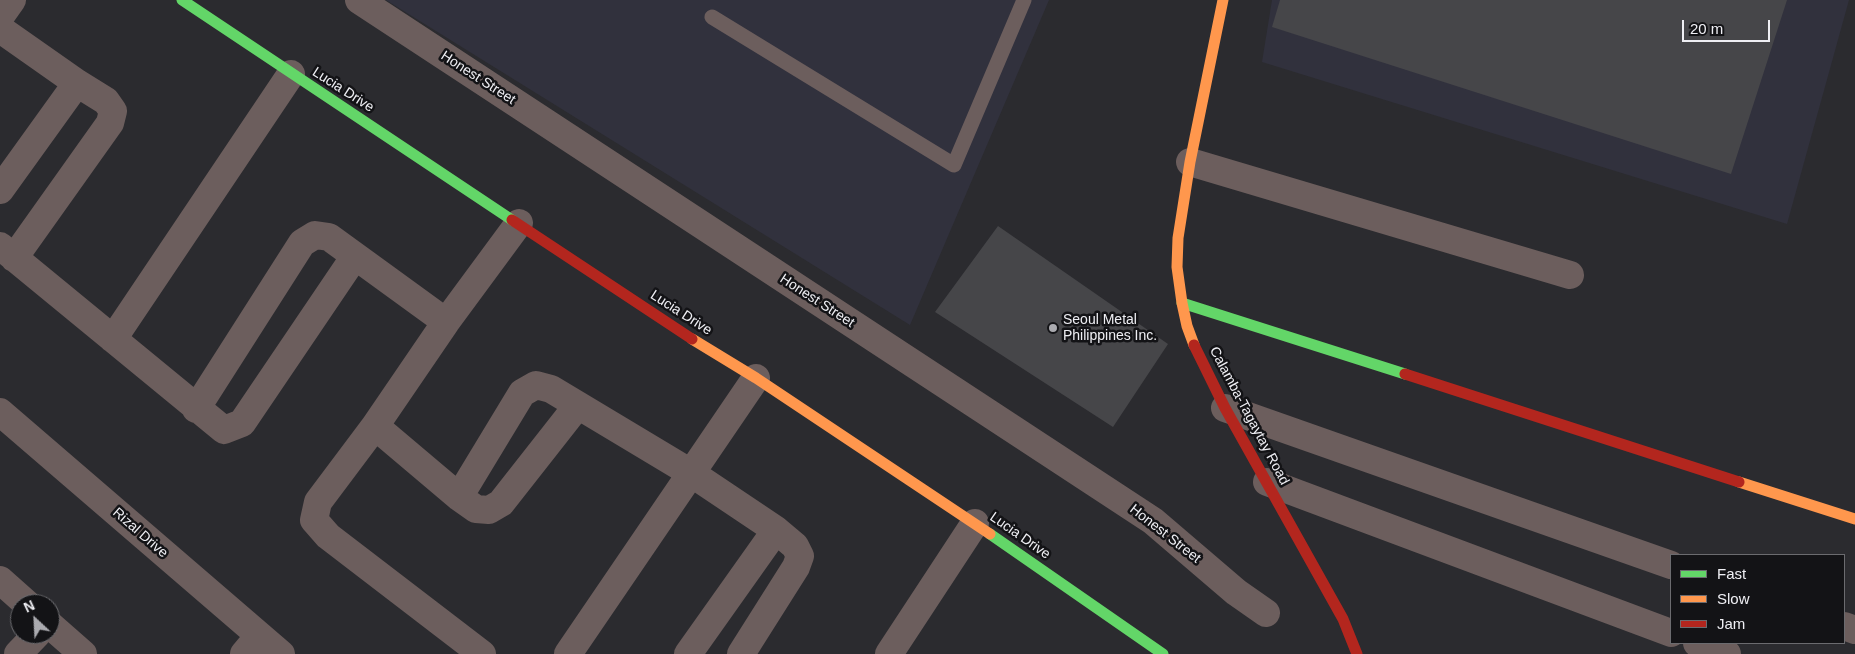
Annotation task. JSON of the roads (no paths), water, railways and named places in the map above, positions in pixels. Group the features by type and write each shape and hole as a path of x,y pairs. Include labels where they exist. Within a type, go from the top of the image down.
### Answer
{"street":[{"path":"0,17 12,0"},
{"name":"Lucia Drive","path":"182,0 291,74 520,223 676,329 756,378 975,524 1163,654"},
{"name":"Honest Street","path":"359,0 1153,521 1236,592 1266,613"},
{"name":"Calamba-Tagaytay Road","path":"1223,0 1190,162 1178,238 1177,267 1182,304 1187,326 1198,355 1225,408 1343,619 1357,654"},
{"path":"0,29 106,101 113,111 110,123 7,252 224,430 242,423 355,256"},
{"path":"113,339 291,74"},
{"path":"0,190 77,83"},
{"path":"1190,162 1570,275"},
{"path":"482,654 328,536 314,520 318,502 375,426 446,322 520,223"},
{"path":"196,408 302,243 314,234 329,237 446,322"},
{"path":"1182,304 1855,518"},
{"path":"568,654 756,378"},
{"path":"459,497 522,393 536,386 551,389 691,473 776,530 796,546 800,556 796,567 741,654"},
{"path":"375,426 459,497 476,509 489,510 501,503 578,405"},
{"path":"1225,408 1670,565"},
{"name":"Rizal Drive","path":"0,412 252,645 281,654"},
{"path":"1266,482 1670,633"},
{"path":"889,654 975,524"},
{"path":"688,654 776,530"},
{"path":"0,580 16,594"},
{"path":"60,634 83,654"},
{"path":"18,654 28,644"},
{"path":"1700,644 1727,654"}],"lane":[{"path":"712,17 954,165 1024,0"}],"place":[{"name":"Seoul Metal Philippines Inc.","path":"1053,328"}]}
